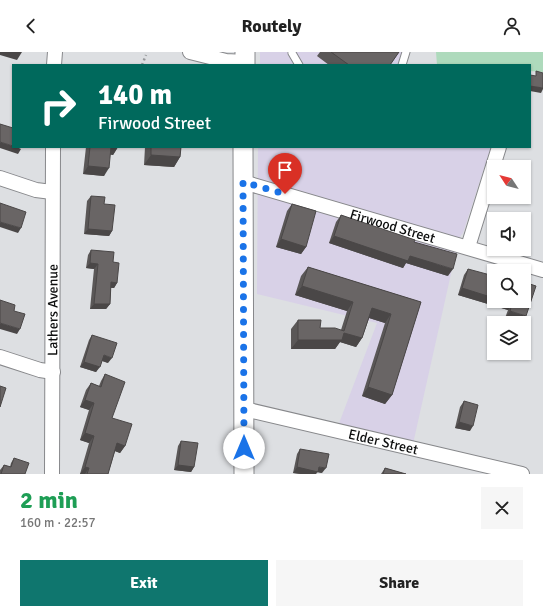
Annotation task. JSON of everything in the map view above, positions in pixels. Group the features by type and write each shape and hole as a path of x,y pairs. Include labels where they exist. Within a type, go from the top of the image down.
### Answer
{"main road":[{"path":"243,148 244,474"}],"street":[{"path":"54,64 55,52"},
{"path":"190,52 226,61 245,60"},
{"name":"Lathers Avenue","path":"52,474 53,148"},
{"path":"468,247 499,148"},
{"path":"0,178 36,190 52,192"},
{"name":"Firwood Street","path":"243,182 543,270"},
{"path":"0,357 40,370 53,372"},
{"name":"Elder Street","path":"244,409 522,474"}],"lane":[{"path":"402,64 406,52"},
{"path":"292,53 298,64"}],"path":[{"path":"142,64 146,54"}],"shaded area":[{"path":"260,52 405,52 405,64 260,64"},
{"path":"258,148 491,148 463,233 459,238 413,444 338,426 377,323 257,294"}],"green space":[{"path":"436,52 543,52 543,72 531,71 531,64 437,64"}],"building":[{"path":"331,52 399,52 391,64 348,64"},
{"path":"536,71 543,73 543,88 531,86 531,75 536,76"},
{"path":"0,124 12,128 12,146 0,142"},
{"path":"90,148 111,148 109,168 88,166"},
{"path":"151,148 181,148 180,157 151,155"},
{"path":"91,196 105,197 104,204 115,205 112,231 88,229"},
{"path":"0,203 26,212 21,228 0,222"},
{"path":"292,204 316,211 306,247 281,239"},
{"path":"341,215 415,240 414,242 457,254 453,269 410,256 408,261 334,236"},
{"path":"91,250 114,252 113,262 119,263 117,283 111,282 110,304 94,304 98,264 90,263"},
{"path":"308,267 421,302 392,395 368,387 391,314 372,308 362,338 344,333 342,340 298,340 298,320 321,320 320,328 335,328 344,331 353,302 302,286"},
{"path":"468,269 487,274 487,296 462,288"},
{"path":"531,284 536,286 531,301"},
{"path":"0,300 15,305 14,311 25,314 20,329 0,323"},
{"path":"511,308 529,308 526,316 510,311"},
{"path":"92,335 117,343 112,358 104,355 100,367 84,362"},
{"path":"105,374 125,382 112,418 132,424 125,446 117,443 108,474 87,474 89,468 85,467 94,436 85,433 94,403 85,400 91,383 101,387"},
{"path":"0,386 6,388 0,407"},
{"path":"464,401 478,405 473,426 459,422"},
{"path":"181,441 198,443 194,467 178,465"},
{"path":"300,449 329,454 326,468 319,467 318,472 297,467"},
{"path":"14,458 29,463 25,474 1,474 4,465 11,467"},
{"path":"385,468 406,474 383,474"}],"route":[{"path":"244,448 243,182 285,194"}]}
